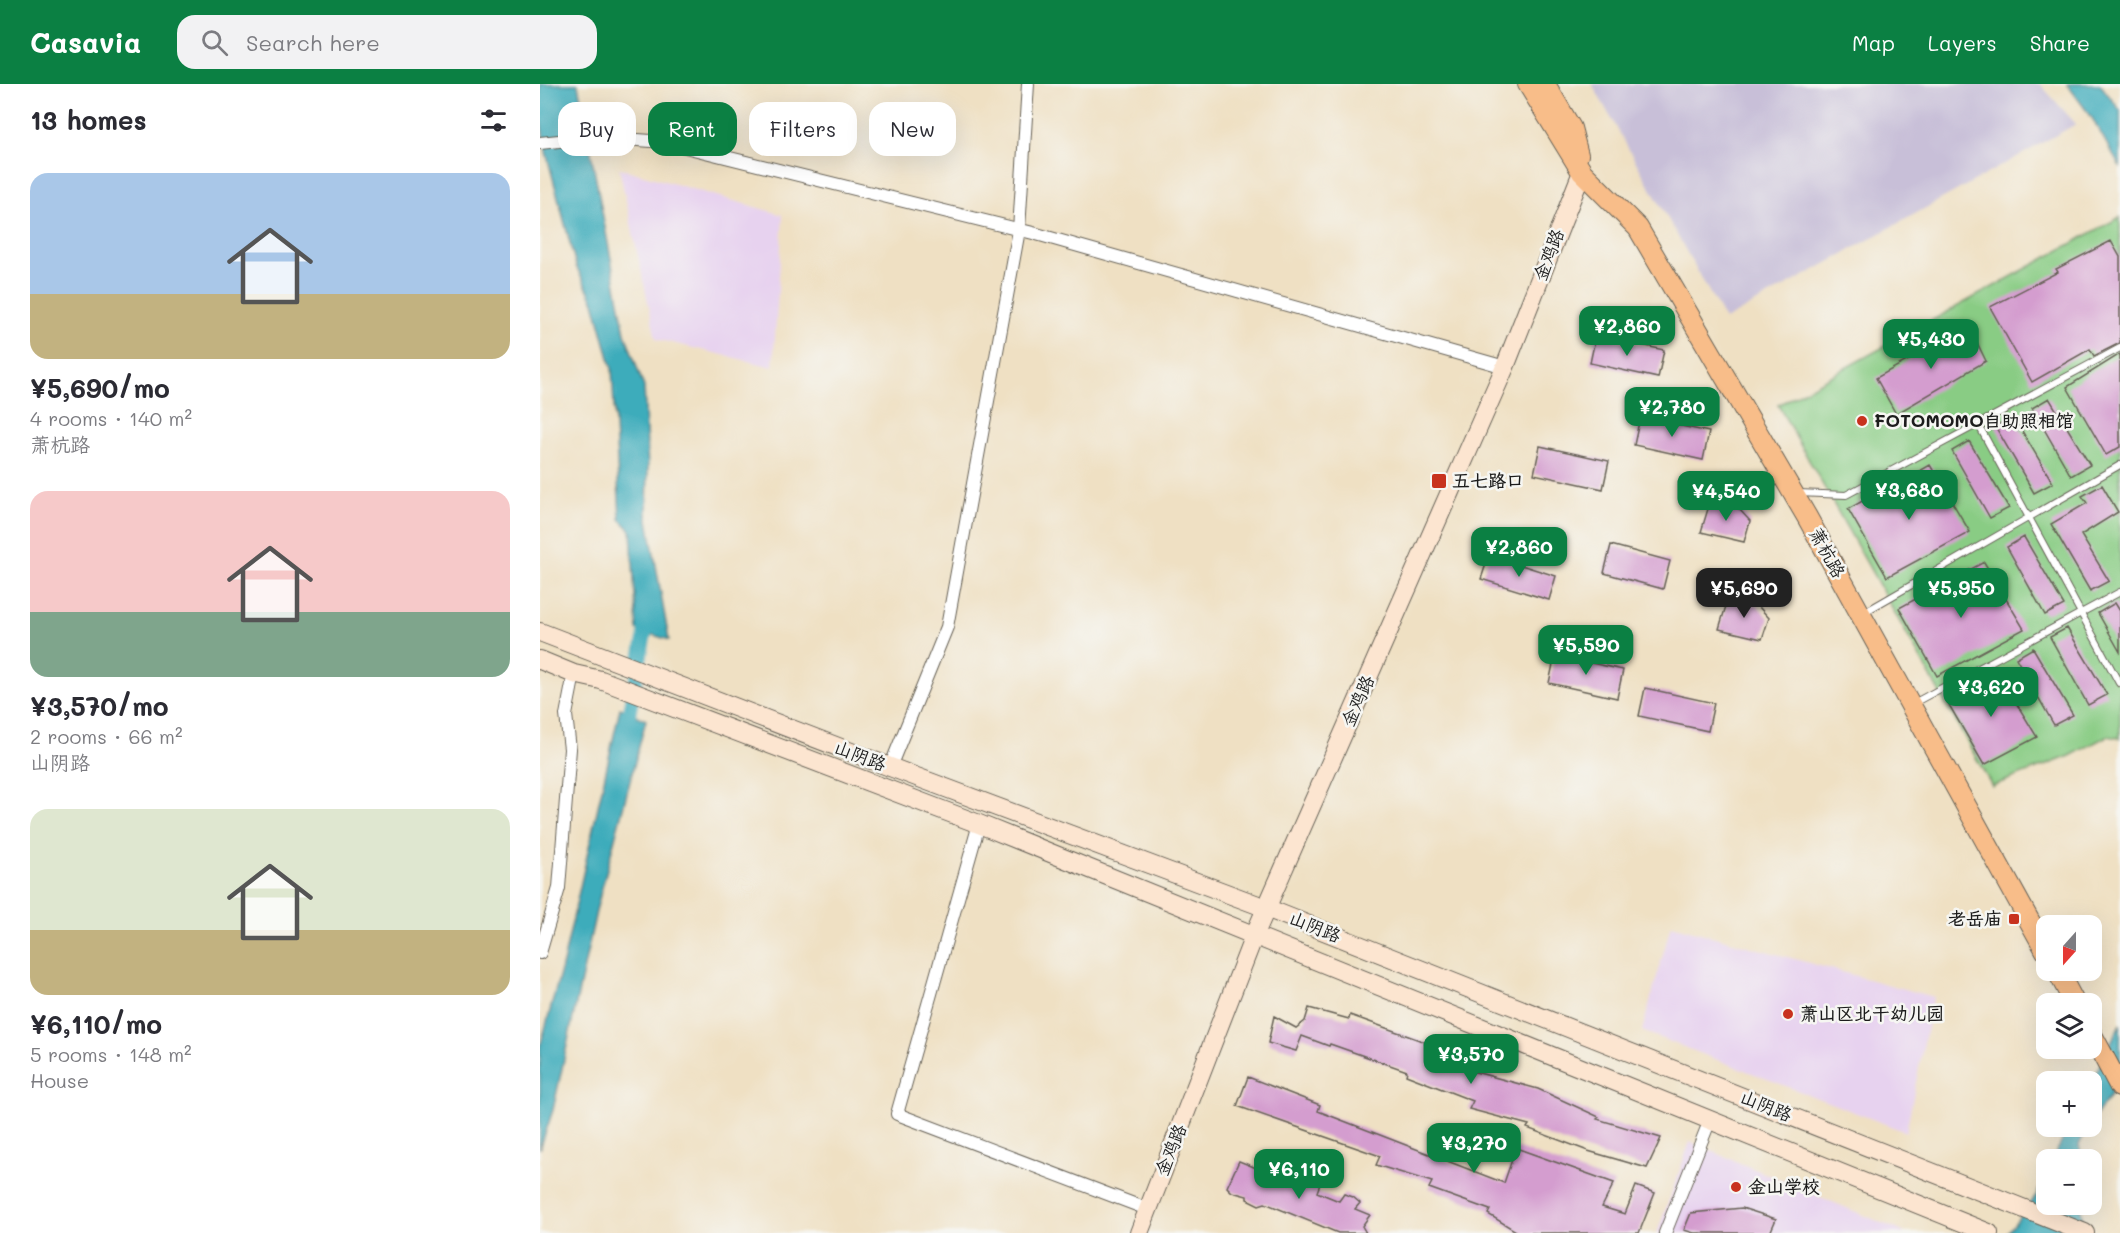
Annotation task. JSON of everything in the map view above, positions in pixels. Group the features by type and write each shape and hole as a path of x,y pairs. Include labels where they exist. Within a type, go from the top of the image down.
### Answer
{"main road":[{"name":"萧杭路","path":"1528,84 1582,172 1638,228 1793,493 2036,933"},
{"path":"1545,84 1571,128 1582,172"},
{"name":"金鸡路","path":"1139,1233 1254,936 1505,367 1582,172"},
{"name":"山阴路","path":"540,632 890,767 1266,908 2085,1233"},
{"name":"山阴路","path":"540,660 574,674 601,680 980,824 1989,1233"},
{"path":"2102,1053 2120,1087"}],"street":[{"path":"890,767 948,627 1019,230 1028,84"},
{"path":"540,143 597,137 665,142 1019,230 1505,367"},
{"path":"540,952 559,888 570,749 566,715 574,674"},
{"path":"980,824 897,1114 1147,1209"},
{"path":"1665,1233 1710,1120"}],"lane":[{"path":"1793,493 1846,495 2120,348"},
{"path":"1978,424 2119,683"},
{"path":"1861,615 2120,465"},
{"path":"1911,705 2120,592"}],"shaded area":[{"path":"1592,84 2040,84 2076,124 1725,320"},
{"path":"619,168 783,215 773,367 656,339"},
{"name":"萧山区北干幼儿园","path":"1671,925 1933,997 1906,1132 1642,1031"},
{"name":"金山学校","path":"1690,1142 1906,1233 1657,1233"}],"green space":[{"path":"2120,217 2120,738 2107,736 2070,756 1992,786 1778,405"}],"water":[{"path":"540,84 578,84 581,102 558,102 558,156 592,156 625,333 644,387 648,468 647,514 669,640 637,630 631,530 620,519 612,369 594,302 576,266 546,152 540,117"},
{"path":"2067,84 2100,84 2120,110 2120,167 2092,118"},
{"path":"620,708 646,720 597,907 553,1110 540,1149 540,1047 563,963"},
{"path":"2120,1024 2120,1074 2102,1107 2102,1071 2097,1071"},
{"path":"2064,1137 2083,1137 2079,1145 2080,1149 2058,1149"},
{"path":"2036,1196 2036,1215 2082,1215 2076,1233 2007,1233"}],"building":[{"path":"2111,241 2120,257 2120,343 2094,356 2090,349 2032,382 1990,307 2058,272 2056,269"},
{"path":"1969,326 1986,361 1896,414 1876,378"},
{"path":"1596,335 1664,350 1658,378 1590,363"},
{"path":"2120,354 2120,447 2106,455 2067,387"},
{"path":"2049,398 2090,465 2071,476 2032,408"},
{"path":"2013,416 2053,483 2034,493 1995,426"},
{"path":"1640,417 1709,432 1703,460 1634,445"},
{"path":"1969,441 2009,508 1990,518 1952,451"},
{"path":"1540,446 1609,461 1603,489 1534,474"},
{"path":"1930,465 1970,532 1887,577 1848,509 1866,499 1867,502"},
{"path":"2102,485 2118,512 2081,535 2109,581 2090,591 2051,524 2087,503 2082,496"},
{"path":"1711,499 1738,508 1750,521 1744,542 1701,532"},
{"path":"2024,537 2064,605 2045,615 2007,547"},
{"path":"1611,545 1670,561 1663,589 1604,573"},
{"path":"1489,555 1556,576 1549,600 1481,579"},
{"path":"1984,562 2024,629 1937,676 1899,608"},
{"path":"1729,596 1757,605 1769,618 1762,639 1719,629"},
{"path":"2115,603 2120,611 2120,652 2098,613"},
{"path":"2067,628 2107,695 2088,705 2050,637"},
{"path":"2033,648 2073,715 2054,725 2016,658"},
{"path":"1555,655 1623,670 1617,698 1549,683"},
{"path":"1996,670 2037,737 1984,765 1945,698"},
{"path":"1645,688 1714,703 1708,731 1639,716"},
{"path":"1309,1008 1349,1019 1350,1015 1414,1038 1468,1058 1464,1069 1538,1089 1599,1117 1597,1119 1661,1138 1647,1168 1588,1151 1527,1128 1529,1125 1469,1109 1473,1101 1406,1075 1407,1071 1330,1044 1329,1046 1302,1036 1296,1051 1268,1043 1274,1016 1296,1028 1305,1021"},
{"path":"1248,1077 1320,1105 1318,1111 1504,1183 1516,1148 1614,1183 1602,1207 1625,1214 1636,1186 1655,1193 1639,1233 1519,1233 1488,1214 1490,1210 1429,1188 1432,1182 1376,1165 1380,1156 1237,1106"},
{"path":"1239,1161 1301,1186 1305,1179 1320,1184 1317,1192 1339,1201 1344,1194 1353,1197 1360,1203 1355,1209 1370,1215 1362,1226 1366,1233 1338,1233 1265,1203 1259,1205 1247,1199 1247,1196 1232,1192 1227,1187"},
{"path":"1742,1208 1776,1219 1770,1233 1694,1233 1684,1230 1691,1213"}],"waterway":[{"path":"626,730 645,634 644,616"}],"place":[{"name":"FOTOMOMO自助照相馆","path":"1862,421"},
{"name":"五七路口","path":"1439,481"},
{"name":"老岳庙","path":"2014,919"},
{"name":"萧山区北干幼儿园","path":"1788,1014"},
{"name":"金山学校","path":"1736,1187"}]}
